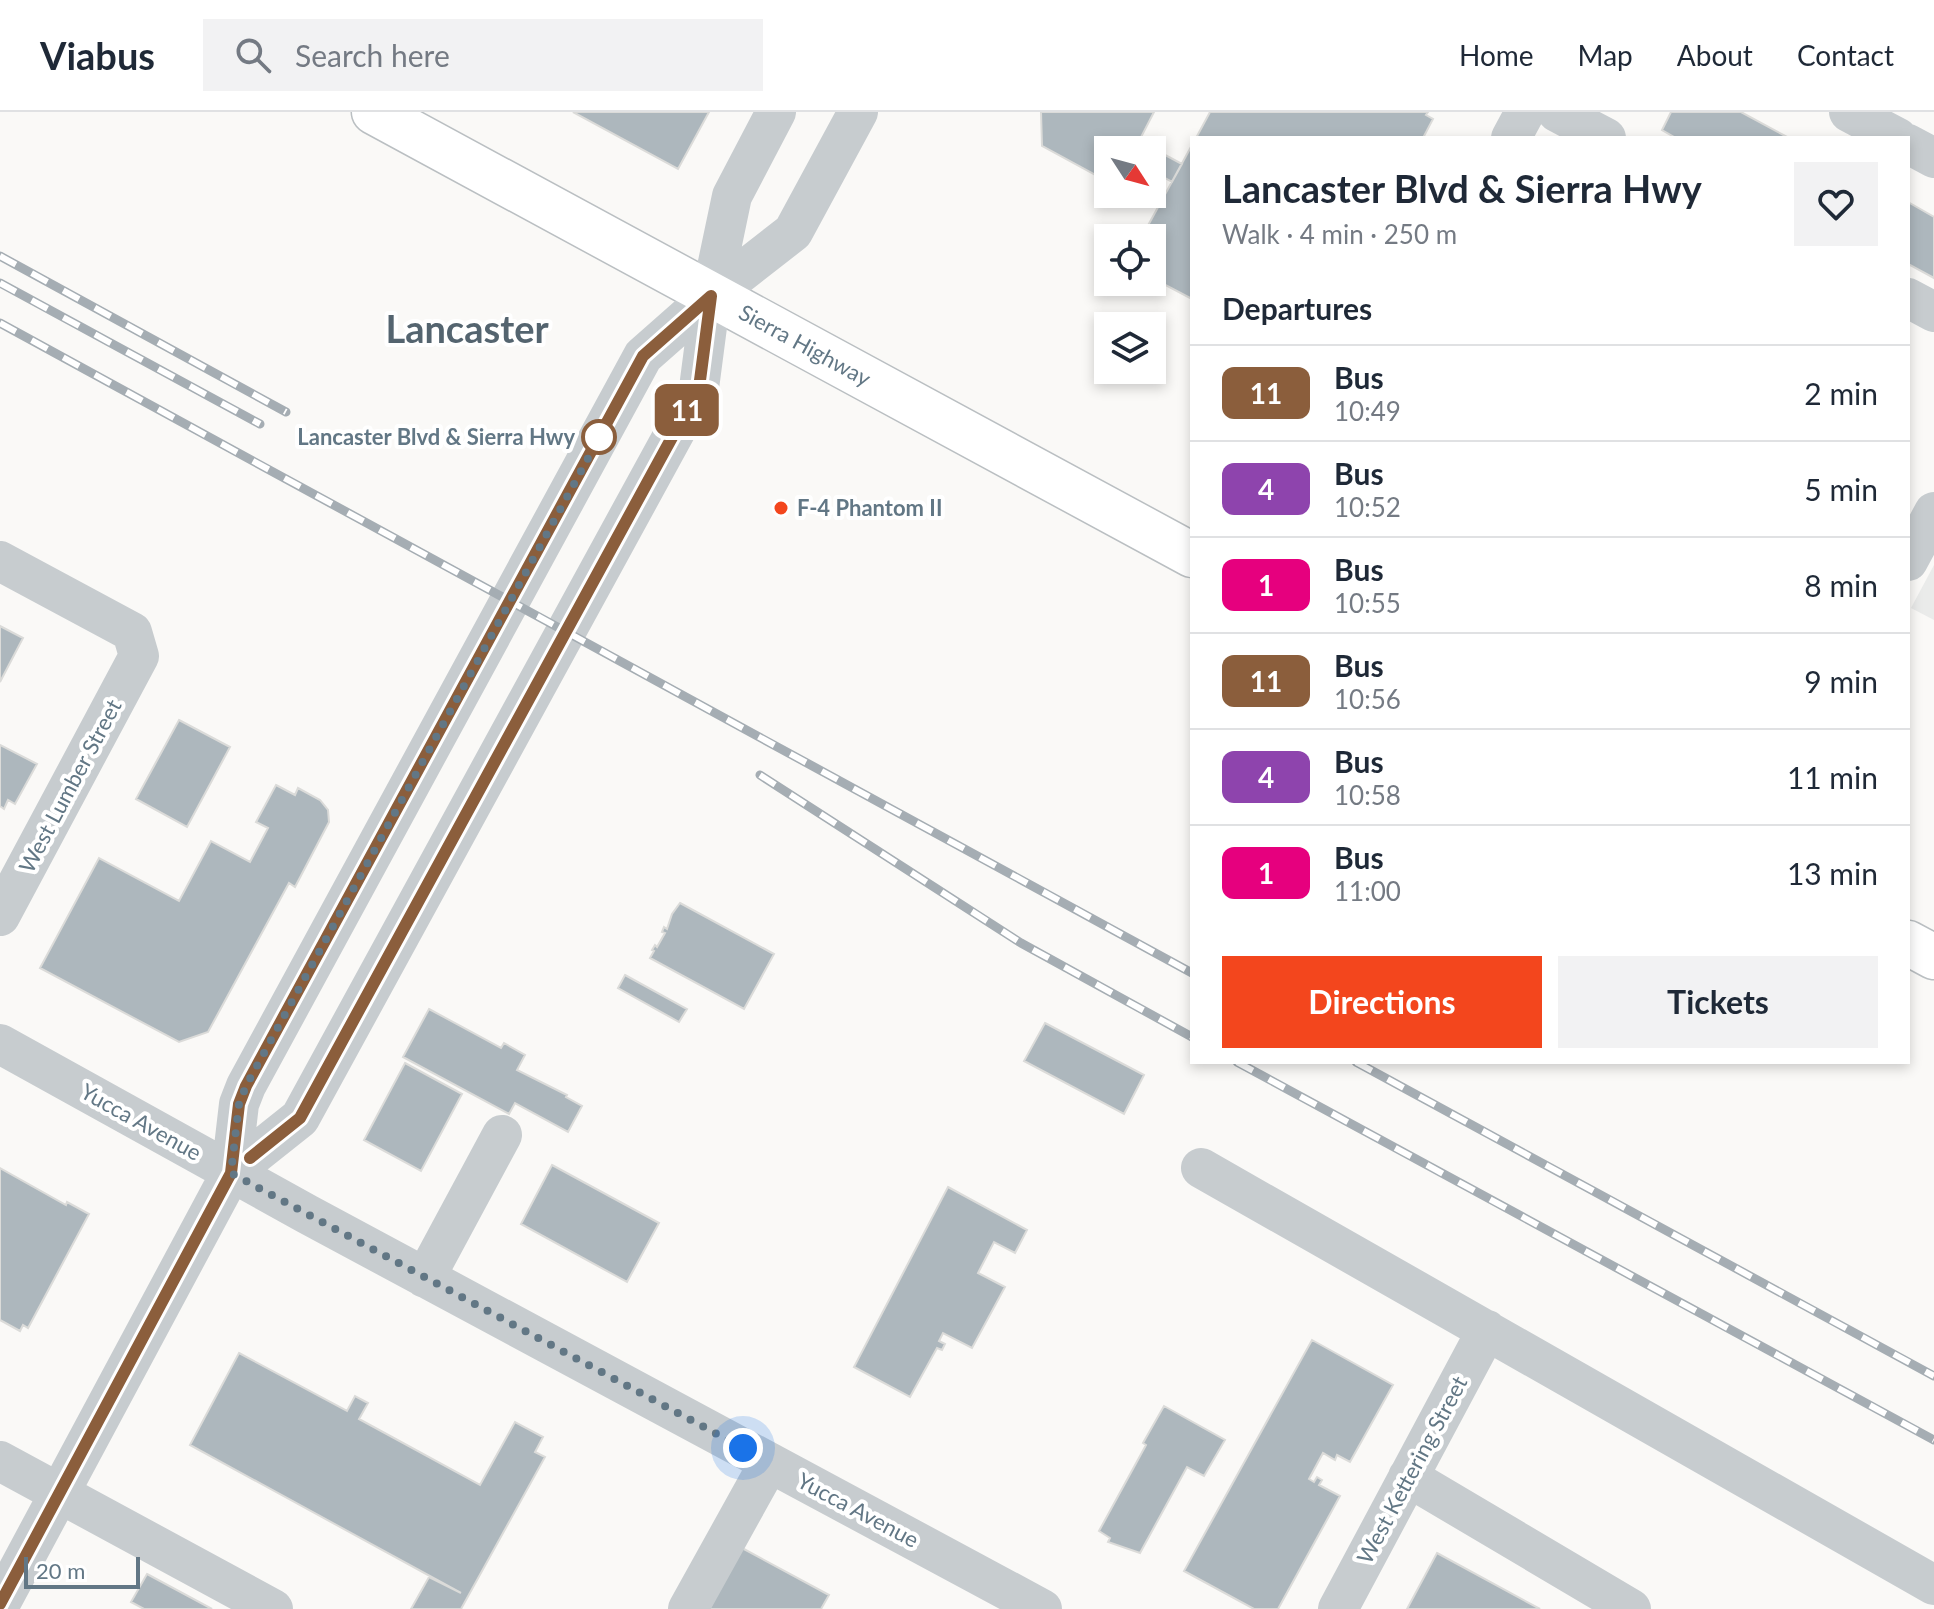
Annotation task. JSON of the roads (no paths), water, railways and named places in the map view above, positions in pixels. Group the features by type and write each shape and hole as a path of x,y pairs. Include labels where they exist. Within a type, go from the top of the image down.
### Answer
{"main road":[{"name":"Sierra Highway","path":"374,112 1190,554"},
{"path":"1910,944 1934,957"}],"street":[{"path":"231,1173 300,1118 699,388 711,296 732,196 776,112"},
{"path":"0,1604 231,1173 239,1104 246,1086 643,356 711,296 793,232 858,112"},
{"path":"1512,136 1525,112"},
{"path":"1557,112 1602,136"},
{"path":"1849,112 1894,136"},
{"path":"1910,145 1934,158"},
{"path":"1910,299 1934,312"},
{"path":"1910,557 1934,512"},
{"name":"West Lumber Street","path":"0,561 132,632 139,656 16,850 0,916"},
{"name":"Yucca Avenue","path":"0,1044 231,1173 1042,1609"},
{"path":"425,1278 502,1135"},
{"path":"1201,1168 1934,1585"},
{"name":"West Kettering Street","path":"1338,1609 1487,1330"},
{"path":"0,1461 273,1609"},
{"path":"688,1609 769,1463"},
{"path":"1408,1477 1631,1609"}],"railway":[{"path":"0,256 286,412"},
{"path":"0,283 260,424"},
{"path":"0,323 1190,972"},
{"path":"760,775 1021,943 1190,1036"},
{"path":"1241,1064 1934,1440"},
{"path":"1360,1064 1934,1376"}],"place":[{"name":"Lancaster Blvd & Sierra Hwy","path":"599,437"},
{"name":"F-4 Phantom II","path":"781,508"}],"district":[{"name":"Lancaster","path":"467,330"}]}
